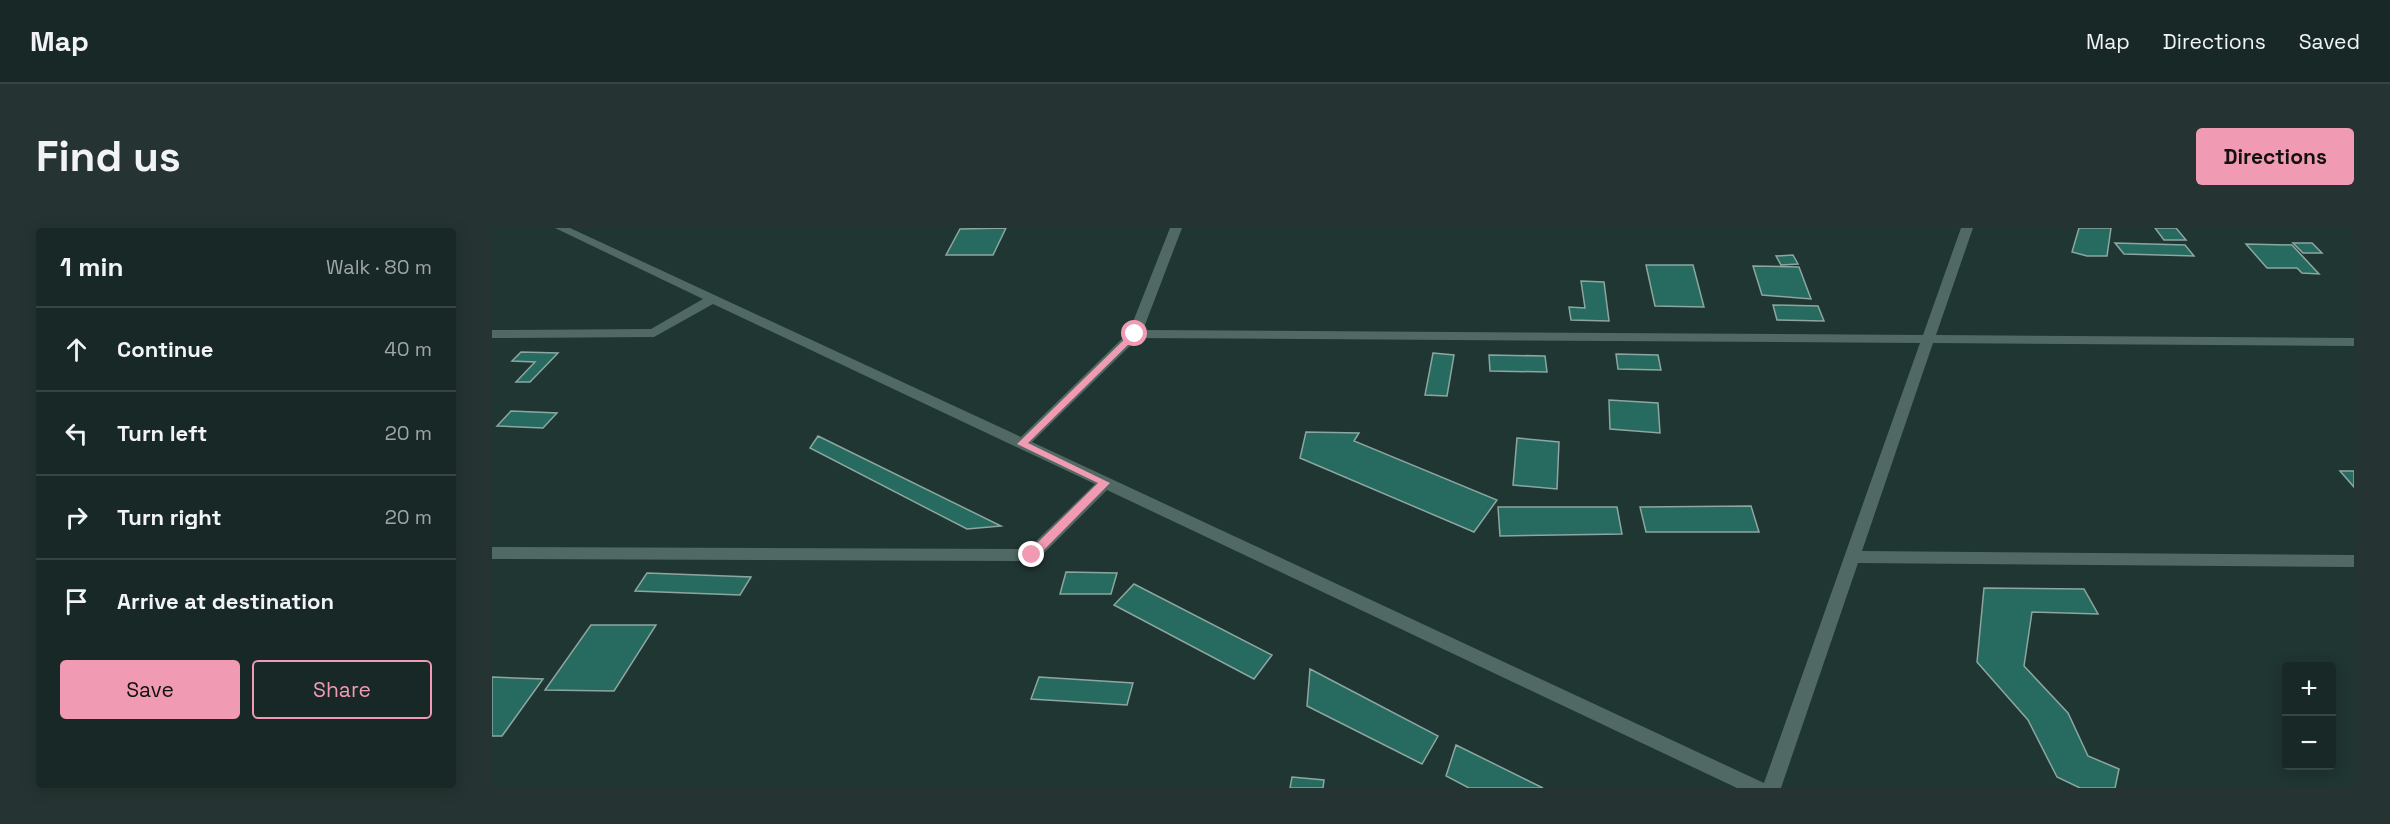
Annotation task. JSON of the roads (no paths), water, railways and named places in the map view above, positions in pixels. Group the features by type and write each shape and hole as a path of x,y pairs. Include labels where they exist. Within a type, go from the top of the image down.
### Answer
{"street":[{"path":"561,228 1757,788"},
{"path":"1022,444 1135,334 1176,228"},
{"path":"1772,788 1967,228"},
{"path":"492,334 654,333 712,298"},
{"path":"1135,334 2354,342"},
{"path":"492,553 1032,555 1105,483"},
{"path":"1852,557 2354,561"}]}
